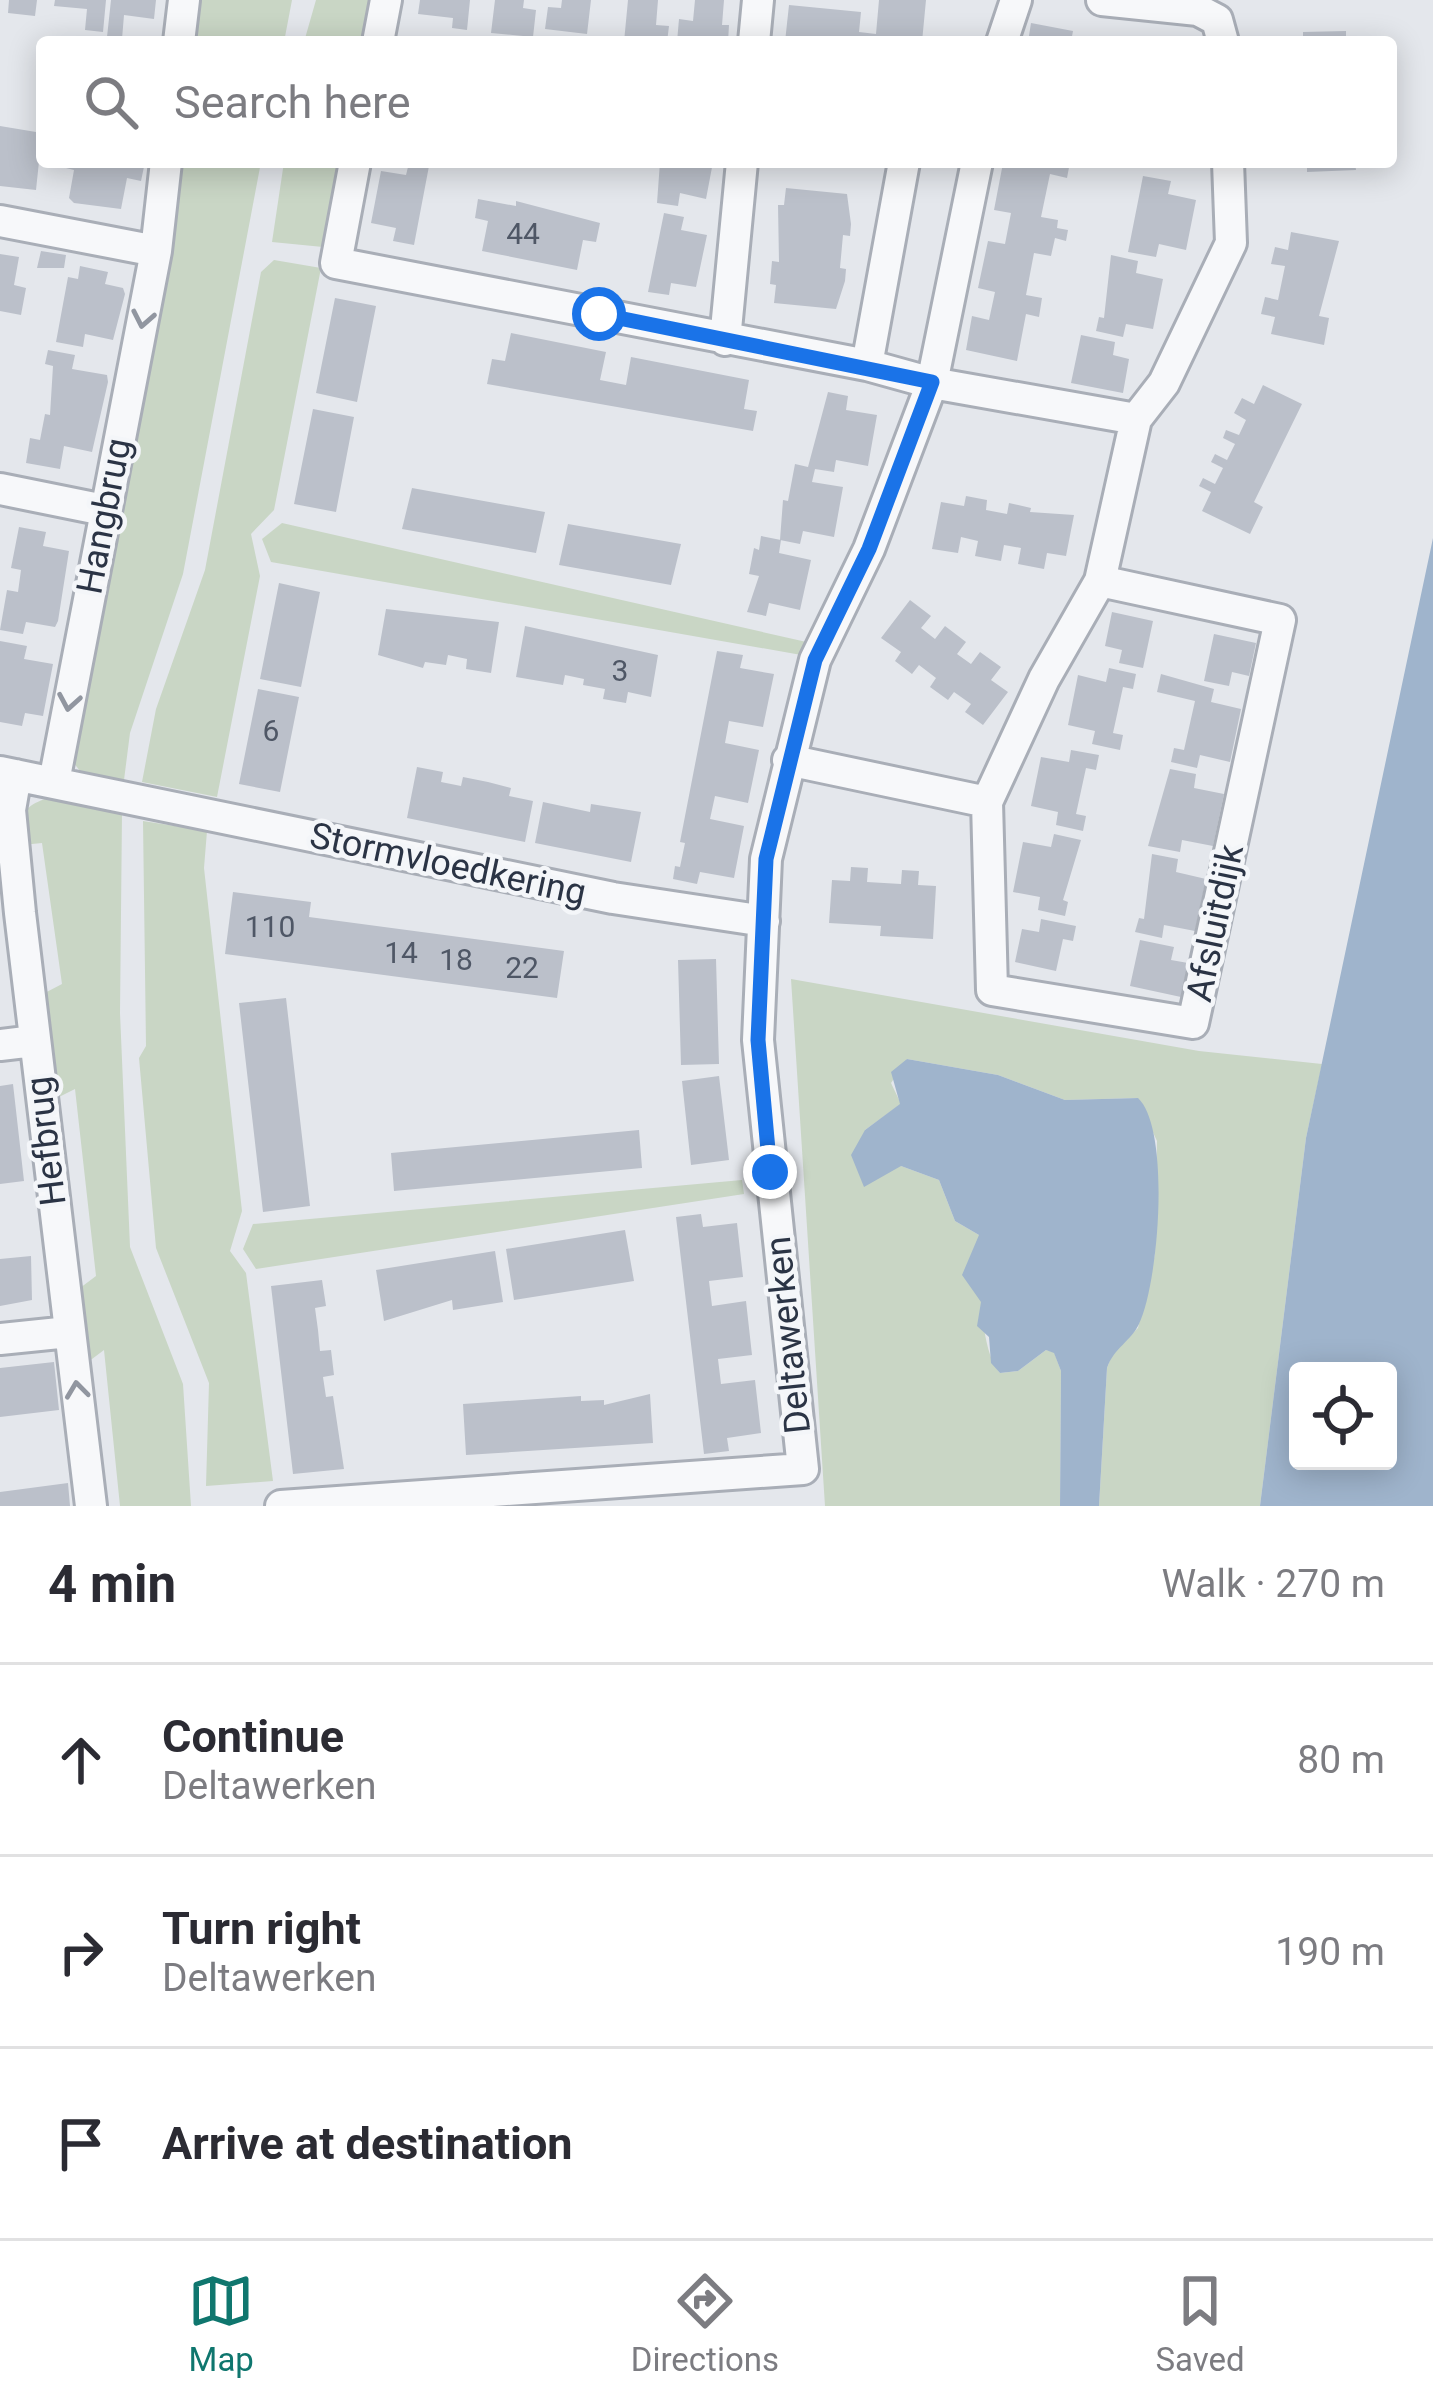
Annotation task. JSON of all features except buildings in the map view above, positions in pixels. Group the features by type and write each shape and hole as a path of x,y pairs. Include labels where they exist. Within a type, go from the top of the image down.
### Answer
{"street":[{"path":"180,36 184,0"},
{"path":"379,36 386,0"},
{"path":"755,36 758,0"},
{"path":"1003,36 1016,0"},
{"path":"1102,0 1198,10 1217,20 1221,36"},
{"name":"Hangbrug","path":"54,782 156,250 165,168"},
{"path":"354,168 336,263 1136,419 1164,383 1231,243 1228,168"},
{"path":"725,340 741,168"},
{"path":"867,365 903,168"},
{"name":"Deltawerken","path":"281,1506 802,1469 758,1040 766,859 815,660 869,549 932,382 976,168"},
{"path":"0,220 156,250"},
{"name":"Afsluitdijk","path":"1100,580 1280,620 1193,1023 992,990 987,802 1044,679 1100,580 1136,419"},
{"path":"0,489 104,510"},
{"path":"788,760 987,802"},
{"name":"Stormvloedkering","path":"8,773 613,898 764,920"},
{"name":"Hefbrug","path":"8,773 34,1042 91,1506"},
{"path":"0,1045 34,1042"},
{"path":"0,1339 69,1332"}],"green space":[{"path":"194,0 292,0 285,36 191,36"},
{"path":"316,0 374,0 366,36 306,36"},
{"path":"175,168 260,168 183,574 130,733 124,780 80,771 73,762"},
{"path":"283,168 339,168 323,247 272,242"},
{"path":"274,260 321,268 274,510 251,534 260,576 217,797 142,782 156,709 205,570 261,272"},
{"path":"282,523 811,643 807,656 271,562 262,539"},
{"path":"45,799 122,813 120,1013 130,1247 183,1384 191,1506 120,1506 104,1350 84,1365 76,1291 96,1276 75,1089 53,1100 39,996 62,984 42,843 22,845 23,816 30,806"},
{"path":"143,821 207,831 204,868 242,1211 230,1251 246,1273 273,1481 206,1486 209,1383 156,1248 139,1058 146,1046"},
{"path":"791,979 1199,1051 1322,1064 1306,1138 1260,1506 1099,1506 1107,1368 1113,1352 1138,1328 1155,1254 1157,1141 1137,1098 1065,1100 998,1075 907,1059 891,1083 901,1104 865,1130 901,1166 939,1180 955,1221 979,1235 984,1327 1000,1373 1018,1371 1046,1350 1054,1352 1061,1371 1060,1506 825,1506"},
{"path":"742,1180 744,1194 256,1269 243,1249 253,1224"}],"water":[{"path":"1433,538 1433,1506 1260,1506 1306,1138"},
{"path":"907,1059 998,1075 1065,1100 1138,1098 1148,1115 1158,1172 1152,1275 1139,1324 1107,1368 1099,1506 1060,1506 1061,1371 1054,1353 1046,1350 1018,1371 1000,1373 991,1363 989,1337 977,1326 981,1302 962,1275 979,1235 955,1221 939,1180 901,1166 864,1187 851,1155 865,1130 900,1104 891,1072"}],"route":[{"path":"599,314 867,365 932,382 869,549 815,660 766,859 758,1040 770,1172"}]}
